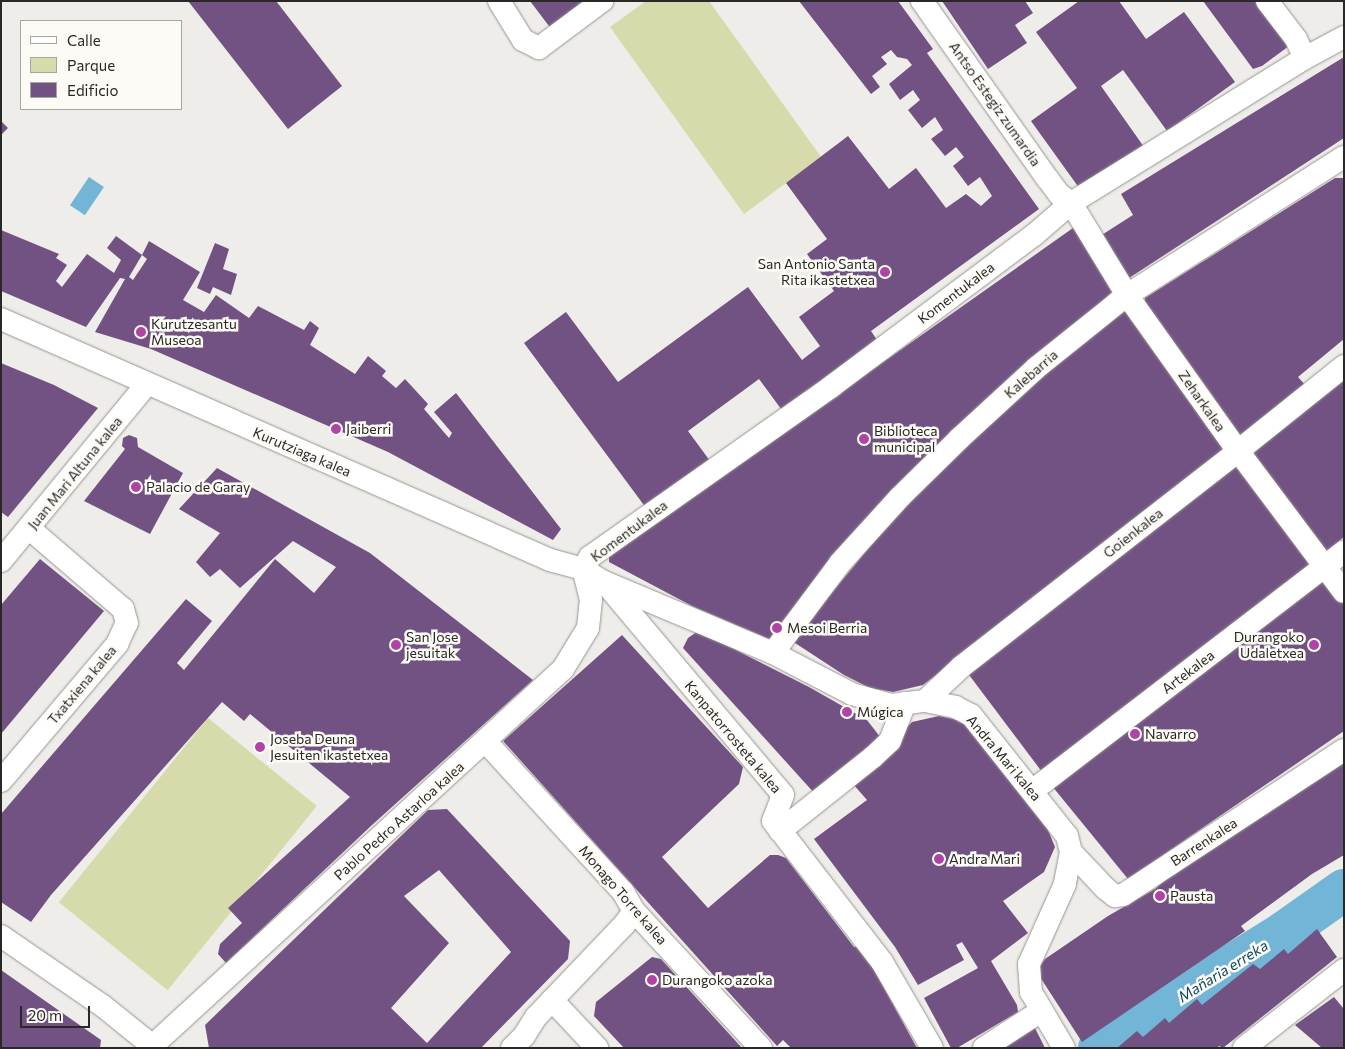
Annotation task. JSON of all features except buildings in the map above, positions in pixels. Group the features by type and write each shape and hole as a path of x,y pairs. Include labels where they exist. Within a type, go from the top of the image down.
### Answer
{"street":[{"path":"499,1 523,40 538,48 602,1"},
{"name":"Antso Estegiz zumardia","path":"922,1 1060,195 1071,203"},
{"path":"1267,1 1296,39 1305,58"},
{"name":"Komentukalea","path":"583,569 590,557 832,386 1034,235 1071,203 1305,58 1344,37"},
{"name":"Kalebarria","path":"773,653 840,563 900,497 960,438 1036,368 1126,295 1344,157"},
{"name":"Zeharkalea","path":"1071,203 1126,295 1238,452 1344,592"},
{"name":"Kurutziaga kalea","path":"1,319 550,560 583,569 604,582"},
{"name":"Goienkalea","path":"915,702 1238,452 1344,366"},
{"name":"Juan Mari Altuna kalea","path":"1,561 30,529 147,384"},
{"name":"Txatxiena kalea","path":"1,781 117,644 127,623 123,609 30,529"},
{"name":"Artekalea","path":"1032,791 1344,552"},
{"name":"Pablo Pedro Astarloa kalea","path":"153,1047 563,669 576,651 588,628 591,600 583,569"},
{"name":"Andra Mari kalea","path":"604,582 773,653 852,694 892,705 915,702 955,707 971,714 1067,836 1070,852 1065,884 1029,964 1031,992 1064,1048"},
{"name":"Kanpatorrosteta kalea","path":"604,582 783,795 773,821 780,831"},
{"path":"915,702 890,741 873,757 780,831 882,962 932,1048"},
{"name":"Monago Torre kalea","path":"486,742 624,892 634,911 761,1048"},
{"name":"Barrenkalea","path":"1070,852 1105,888 1115,896 1123,895 1344,750"},
{"path":"512,1048 524,1036 536,1017 617,932 634,911"},
{"path":"1,936 104,1006 153,1047"},
{"path":"1244,1048 1269,1038 1344,970"},
{"path":"552,1000 596,1048"},
{"path":"984,1048 1041,1011"}],"green space":[{"path":"646,1 709,1 821,157 744,214 610,27"},
{"path":"208,718 317,806 168,990 59,902"}],"water":[{"path":"89,177 104,187 85,215 70,205"}],"waterway":[{"name":"Mañaria erreka","path":"1099,1048 1283,933 1344,890"}],"place":[{"name":"San Antonio Santa Rita ikastetxea","path":"885,272"},
{"name":"Kurutzesantu Museoa","path":"141,332"},
{"name":"Jaiberri","path":"336,429"},
{"name":"Biblioteca municipal","path":"864,439"},
{"name":"Palacio de Garay","path":"136,487"},
{"name":"Mesoi Berria","path":"777,628"},
{"name":"San Jose jesuitak","path":"396,645"},
{"name":"Durangoko Udaletxea","path":"1314,645"},
{"name":"Múgica","path":"847,712"},
{"name":"Navarro","path":"1135,734"},
{"name":"Joseba Deuna Jesuiten ikastetxea","path":"260,747"},
{"name":"Andra Mari","path":"939,859"},
{"name":"Pausta","path":"1160,896"},
{"name":"Durangoko azoka","path":"652,980"}]}
